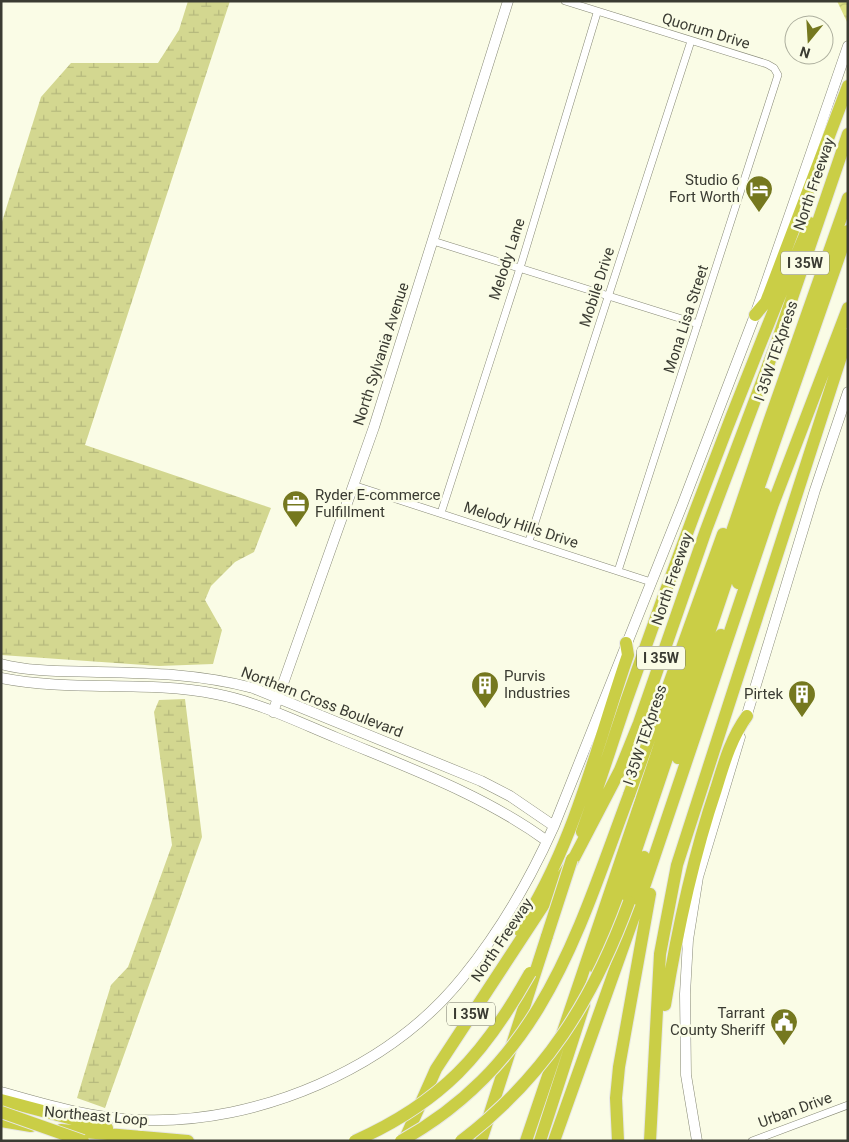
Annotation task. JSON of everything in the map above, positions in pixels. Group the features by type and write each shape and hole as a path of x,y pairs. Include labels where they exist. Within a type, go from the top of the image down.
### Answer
{"highway":[{"path":"755,315 766,302 848,86"},
{"name":"North Freeway","path":"403,1141 436,1069 573,860 605,802 636,730 706,530 778,338 848,134"},
{"path":"481,1141 547,936 627,699 758,347 820,198 830,187"},
{"name":"I 35W TEXpress","path":"526,1141 753,471 848,198"},
{"name":"I 35W TEXpress","path":"540,1141 675,732 848,231"},
{"path":"554,1141 694,739 773,504 848,308"},
{"path":"650,1141 660,954 676,864 848,334"},
{"path":"461,1141 501,1107 546,1059 585,1000 604,966 629,902 736,591 767,486 811,352 810,341"},
{"path":"403,1141 439,1118 476,1087 500,1062 538,1012 570,951 629,795 706,574 741,488 753,471"},
{"path":"508,960 512,939 550,875 584,796 628,655 626,643"},
{"path":"657,1026 664,1011 684,899 697,843 735,732 747,716"},
{"path":"618,1141 616,1098 619,1067 646,905 693,756 694,739"},
{"path":"354,1141 418,1107 470,1061 503,1021 530,973 547,936"},
{"path":"1,1100 138,1136"},
{"path":"1,1112 83,1141"},
{"name":"Northeast Loop","path":"1,1121 76,1132 188,1141"}],"main road":[{"name":"North Sylvania Avenue","path":"272,712 354,485 508,1"},
{"name":"North Freeway","path":"1,1092 64,1109 142,1120 206,1117 255,1108 299,1094 332,1078 406,1032 462,978 504,921 554,826 755,315 848,46"},
{"path":"697,1141 689,1105 685,1047 685,994 690,925 698,877 809,510 848,392"},
{"name":"Northern Cross Boulevard","path":"1,664 77,671 179,674 219,679 278,698 481,781 510,796 554,826"},
{"name":"Northern Cross Boulevard","path":"1,678 81,687 181,690 216,694 250,703 399,764 481,801 510,816 547,842"},
{"path":"399,764 406,750"}],"street":[{"name":"Quorum Drive","path":"565,1 597,13 767,64 774,68 778,75"},
{"name":"Melody Lane","path":"440,513 520,268 597,13"},
{"name":"Mobile Drive","path":"529,541 691,41"},
{"name":"Mona Lisa Street","path":"618,571 778,75"},
{"path":"433,241 698,324"},
{"name":"Melody Hills Drive","path":"354,485 651,582"},
{"name":"Urban Drive","path":"752,1141 848,1105"}],"green space":[{"path":"188,1 230,1 85,445 271,508 254,552 235,562 211,586 205,600 222,630 213,664 159,666 1,655 1,225 41,97 71,63 158,63 179,30"},
{"path":"185,699 202,837 105,1108 77,1098 111,985 128,967 172,845 154,712 159,700"}],"water":[{"path":"837,1 848,1 848,24"}],"place":[{"name":"Studio 6 Fort Worth","path":"759,213"},
{"name":"Ryder E-commerce Fulfillment","path":"296,528"},
{"name":"Purvis Industries","path":"485,709"},
{"name":"Pirtek","path":"802,718"},
{"name":"Tarrant County Sheriff","path":"784,1046"}]}
